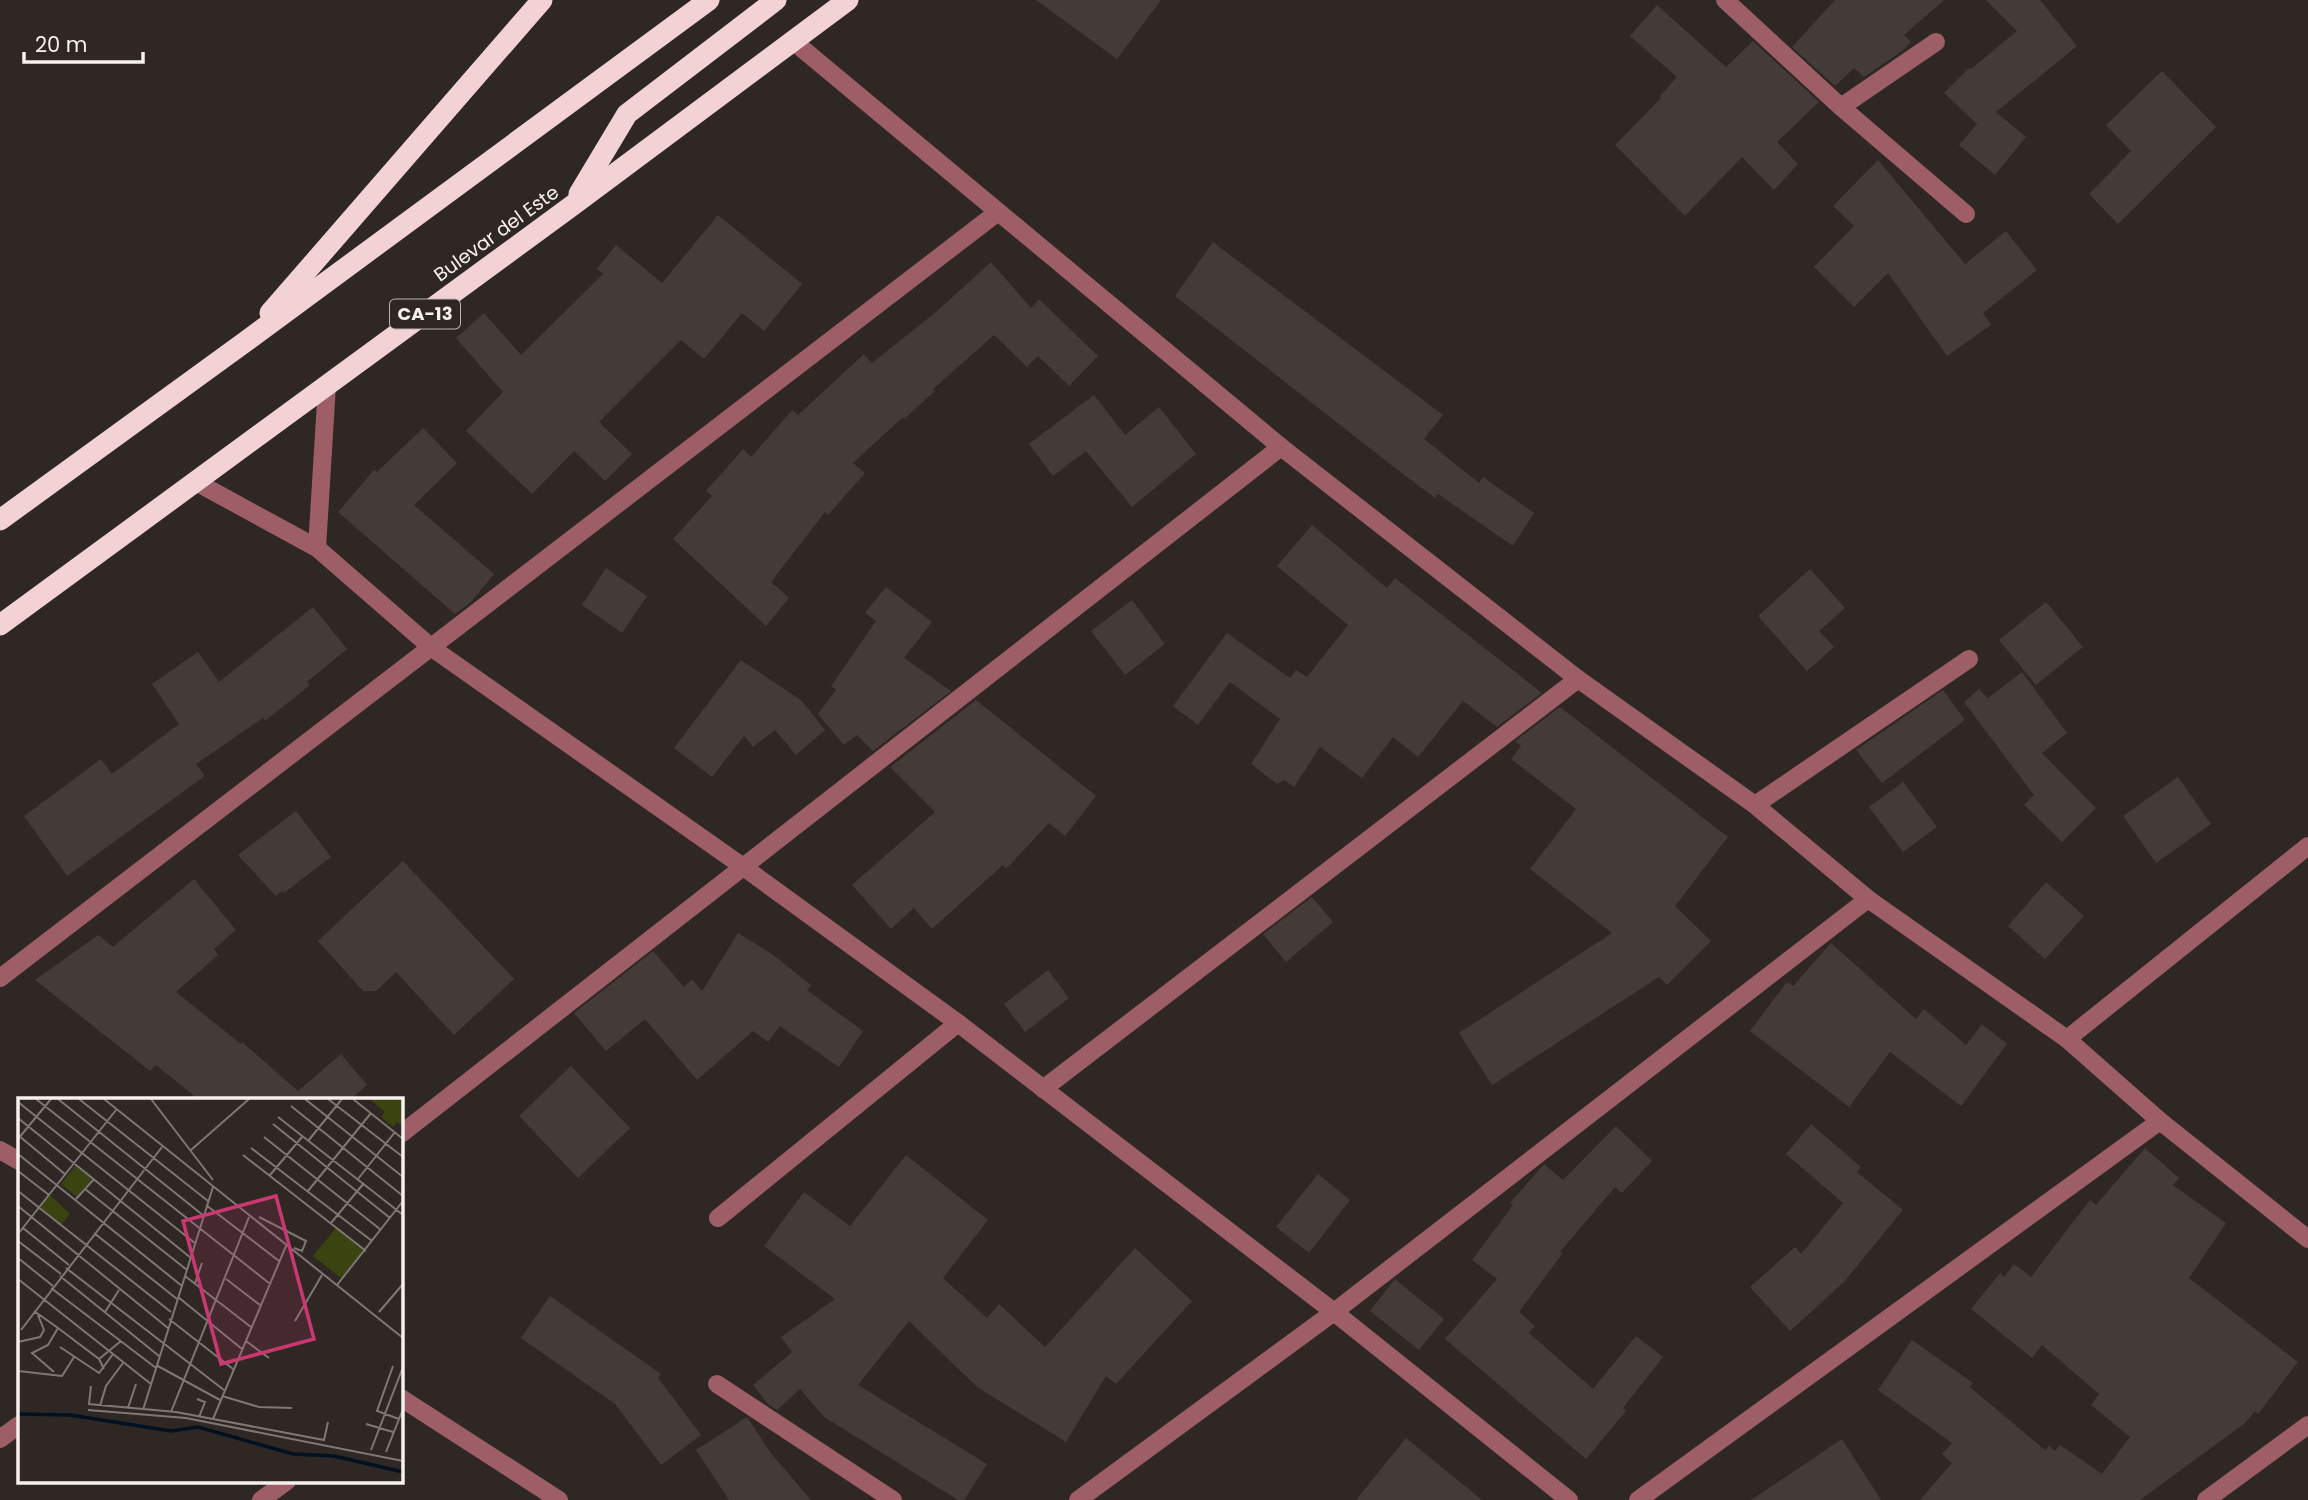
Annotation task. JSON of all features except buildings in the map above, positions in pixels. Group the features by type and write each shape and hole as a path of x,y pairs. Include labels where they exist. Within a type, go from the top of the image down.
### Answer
{"highway":[{"path":"245,342 541,0"},
{"path":"0,520 709,0"},
{"path":"573,205 627,114 776,0"},
{"name":"Bulevar del Este","path":"0,625 848,0"}],"street":[{"path":"1725,0 1841,107 1966,214"},
{"path":"793,41 1281,447 1578,679 1755,805 1868,899 2067,1039 2160,1121 2308,1239"},
{"path":"1841,107 1936,42"},
{"path":"0,978 998,212"},
{"path":"317,548 327,385"},
{"path":"402,1133 1281,447"},
{"path":"195,482 317,548 432,648 742,866 958,1023 1334,1312 1569,1500"},
{"path":"1755,805 1969,659"},
{"path":"1043,1089 1578,679"},
{"path":"2067,1039 2308,846"},
{"path":"1078,1500 1334,1312 1868,899"},
{"path":"718,1218 958,1023"},
{"path":"1638,1500 2160,1121"},
{"path":"717,1384 893,1500"},
{"path":"402,1399 559,1500"},
{"path":"2206,1500 2308,1425"},
{"path":"0,1439 18,1426"},
{"path":"261,1500 286,1482"}]}
